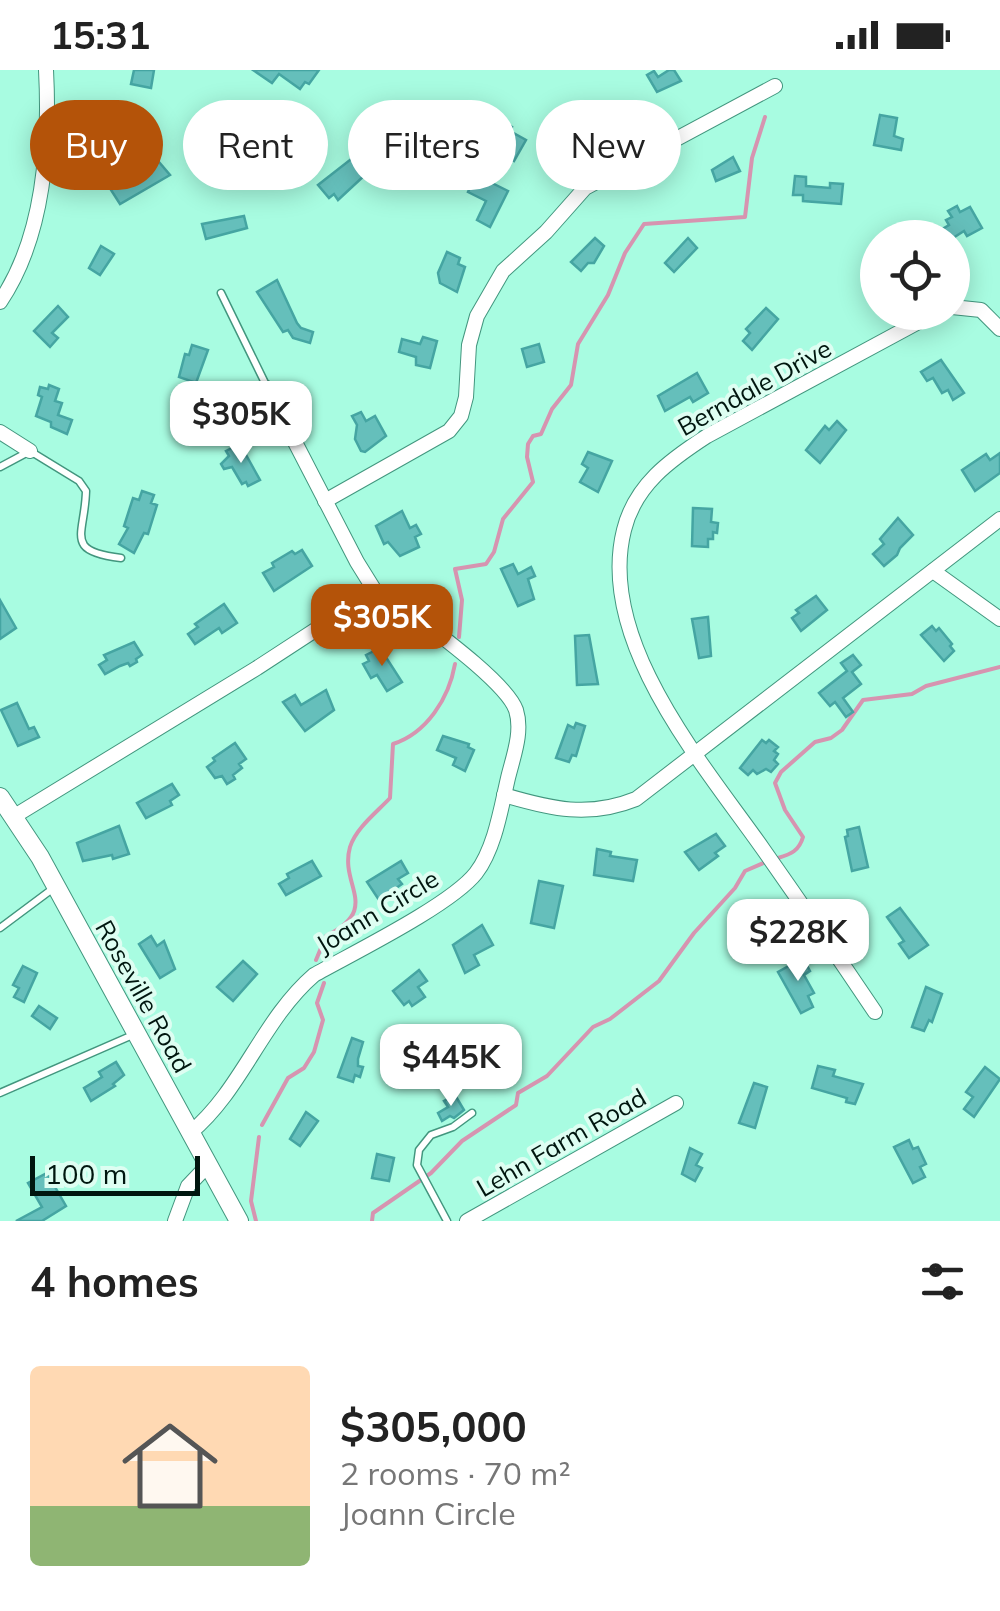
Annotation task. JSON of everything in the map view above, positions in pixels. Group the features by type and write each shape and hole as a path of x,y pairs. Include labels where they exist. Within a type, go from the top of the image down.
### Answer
{"street":[{"path":"0,302 27,246 46,163 46,70"},
{"path":"325,501 449,431 461,416 472,332 490,289 585,188 774,86"},
{"path":"970,309 981,310 1000,329"},
{"name":"Berndale Drive","path":"875,1012 694,756 636,646 621,572 624,530 638,496 672,460 707,436 904,330"},
{"path":"13,817 376,591 267,388"},
{"path":"0,432 30,450"},
{"path":"504,795 555,809 597,811 636,799 1000,519"},
{"path":"933,571 1000,619"},
{"name":"Joann Circle","path":"190,1132 208,1117 281,1008 302,985 446,897 476,874 484,860 518,732 516,710 479,668 384,593 376,591"},
{"name":"Roseville Road","path":"0,798 56,886 239,1221"},
{"name":"Lehn Farm Road","path":"468,1221 676,1102"},
{"path":"175,1221 188,1186 208,1166"}],"lane":[{"path":"221,293 267,388"},
{"path":"0,467 30,450 84,486 86,500 80,541 84,549 94,555 121,558"},
{"path":"0,928 56,886"},
{"path":"0,1093 136,1034"},
{"path":"446,1221 417,1165 419,1150 431,1135 454,1127 472,1113"}],"building":[{"path":"134,70 154,70 151,88 131,84"},
{"path":"253,70 319,70 300,89 279,74 272,83"},
{"path":"674,70 681,81 657,92 647,75 654,71 658,77"},
{"path":"880,115 897,118 894,136 903,139 901,150 874,145"},
{"path":"516,134 526,140 516,158"},
{"path":"733,157 740,171 716,181 712,170"},
{"path":"348,161 349,190 338,200 334,194 329,198 322,190 328,190 328,177"},
{"path":"795,176 806,177 806,186 830,188 830,183 843,184 841,204 803,201 803,195 793,195"},
{"path":"111,190 144,190 120,204"},
{"path":"508,191 490,227 477,220 486,201 468,192"},
{"path":"957,206 960,212 970,207 982,228 970,234 970,220 946,220 952,217 948,211"},
{"path":"244,216 247,228 206,239 202,224"},
{"path":"595,238 604,246 594,263 588,263 581,271 571,262"},
{"path":"688,238 697,248 674,272 665,263"},
{"path":"101,246 114,254 100,275 89,268"},
{"path":"447,252 460,258 458,264 465,267 457,292 440,283 438,273"},
{"path":"277,280 297,323 313,332 310,343 293,338 288,330 283,332 257,292"},
{"path":"58,306 68,317 52,333 58,338 50,347 34,331"},
{"path":"766,308 778,319 752,350 743,341 750,333 746,329"},
{"path":"423,337 437,341 430,368 416,365 416,357 399,352 402,339 420,344"},
{"path":"539,344 544,362 527,367 522,349"},
{"path":"192,345 208,350 196,383 179,377 185,354 189,355"},
{"path":"941,360 964,393 953,400 948,390 942,393 933,378 927,381 921,372"},
{"path":"697,373 708,393 693,402 690,397 665,411 658,396"},
{"path":"49,385 59,389 55,401 62,403 58,415 72,420 67,434 36,416 42,397 38,395 40,387 48,389"},
{"path":"361,412 366,421 375,416 386,436 365,452 355,439 357,425 352,416"},
{"path":"837,421 846,430 820,463 806,450 825,426 829,430"},
{"path":"240,444 260,480 248,486 246,482 242,484 232,467 224,469 221,464 229,456 226,451"},
{"path":"588,452 612,461 598,492 580,482 588,468 582,464"},
{"path":"1000,453 1000,473 975,491 962,470 986,454 990,460"},
{"path":"142,491 154,495 151,503 157,505 148,534 144,533 134,553 119,544 128,528 124,526 133,498 139,500"},
{"path":"693,508 712,509 711,522 718,523 717,533 713,532 713,539 708,539 708,547 692,546"},
{"path":"402,511 410,528 416,525 421,534 415,537 419,547 400,556 388,542 384,544 376,526"},
{"path":"898,518 913,535 884,566 873,554 884,544 880,539"},
{"path":"302,550 312,566 274,591 263,573 292,551 295,554"},
{"path":"513,564 518,574 531,567 535,576 528,579 534,599 518,606 501,569"},
{"path":"816,596 827,610 801,631 792,618 799,613 796,610"},
{"path":"0,600 16,628 0,639"},
{"path":"224,604 237,623 222,633 219,628 195,644 188,634 198,627 195,624"},
{"path":"708,617 711,656 699,658 692,619"},
{"path":"932,626 936,631 939,628 952,644 954,651 944,661 921,635"},
{"path":"589,635 598,684 577,685 575,636"},
{"path":"134,642 142,655 137,662 105,674 99,665 107,660 104,655"},
{"path":"380,648 402,682 387,691 377,675 371,678 363,664 369,661 366,655"},
{"path":"853,655 861,665 852,672 861,684 843,698 853,712 846,717 835,702 830,706 819,693 847,671 841,663"},
{"path":"326,690 334,710 305,731 283,702 295,695 301,705"},
{"path":"17,703 29,729 34,727 39,737 18,746 1,710"},
{"path":"576,723 585,726 576,756 572,755 569,762 556,758 568,725 574,728"},
{"path":"443,736 469,744 474,750 465,771 453,765 456,758 437,750"},
{"path":"762,740 778,747 774,760 778,764 771,772 766,769 757,774 753,770 748,775 740,768"},
{"path":"235,743 246,759 239,764 242,768 233,775 235,779 227,784 222,776 215,778 207,767"},
{"path":"172,784 179,795 170,801 172,805 146,818 137,803"},
{"path":"119,826 129,854 83,861 77,843"},
{"path":"859,827 868,867 852,871 845,837 847,830"},
{"path":"716,834 725,846 699,870 685,852"},
{"path":"597,849 611,852 610,856 637,860 633,881 594,875"},
{"path":"312,861 321,876 286,895 279,884 289,878 287,874"},
{"path":"401,861 408,873 398,879 402,884 379,900 367,882"},
{"path":"539,881 563,886 554,928 531,923"},
{"path":"900,908 928,945 909,958 899,944 904,941 887,917"},
{"path":"482,925 493,945 474,955 479,965 465,973 453,945"},
{"path":"151,936 157,946 164,941 175,969 160,978 139,944"},
{"path":"803,958 810,971 804,975 814,993 808,996 813,1007 801,1013 778,972"},
{"path":"243,961 257,974 233,1001 217,987"},
{"path":"23,966 37,973 24,1002 14,997 19,988 13,985"},
{"path":"419,970 427,981 418,987 425,997 412,1006 409,1001 404,1005 393,991"},
{"path":"926,987 942,994 932,1022 929,1020 924,1031 912,1027"},
{"path":"39,1006 57,1018 50,1029 32,1016"},
{"path":"352,1038 363,1042 358,1066 363,1067 360,1077 355,1075 353,1082 338,1077"},
{"path":"116,1062 124,1075 115,1086 91,1101 84,1088"},
{"path":"818,1066 835,1070 833,1076 863,1084 855,1104 812,1088"},
{"path":"985,1067 1000,1079 974,1117 964,1109 973,1097 966,1092"},
{"path":"754,1083 767,1087 755,1128 739,1123"},
{"path":"455,1095 464,1110 442,1121 438,1113 448,1107 444,1101"},
{"path":"306,1112 318,1121 300,1146 290,1139"},
{"path":"909,1140 913,1149 918,1147 926,1164 920,1167 925,1177 913,1183 894,1147"},
{"path":"690,1148 702,1154 696,1165 702,1168 695,1181 682,1174"},
{"path":"377,1154 394,1158 389,1181 372,1178"},
{"path":"47,1173 66,1206 42,1221 16,1221 42,1207 28,1183"}],"waterway":[{"path":"459,637 462,600 455,569 486,564 494,552 503,519 533,482 528,444 533,436 541,434 552,409 571,385 578,344 608,295 625,253 644,224 745,217 752,158 765,117"},
{"path":"316,960 326,936 352,916 355,896 349,873 350,847 362,827 390,798 393,744 416,732 434,713 448,689 455,664"},
{"path":"778,858 794,851 803,837 785,810 775,783 781,772 815,742 842,730 863,700 912,694 926,686 1000,667"},
{"path":"372,1221 373,1213 431,1173 462,1141 516,1105 518,1093 547,1076 593,1027 610,1019 659,981 745,871 768,861"},
{"path":"262,1125 288,1078 304,1068 314,1052 323,1020 317,1003 324,983"},
{"path":"256,1221 251,1201 259,1137"}]}
